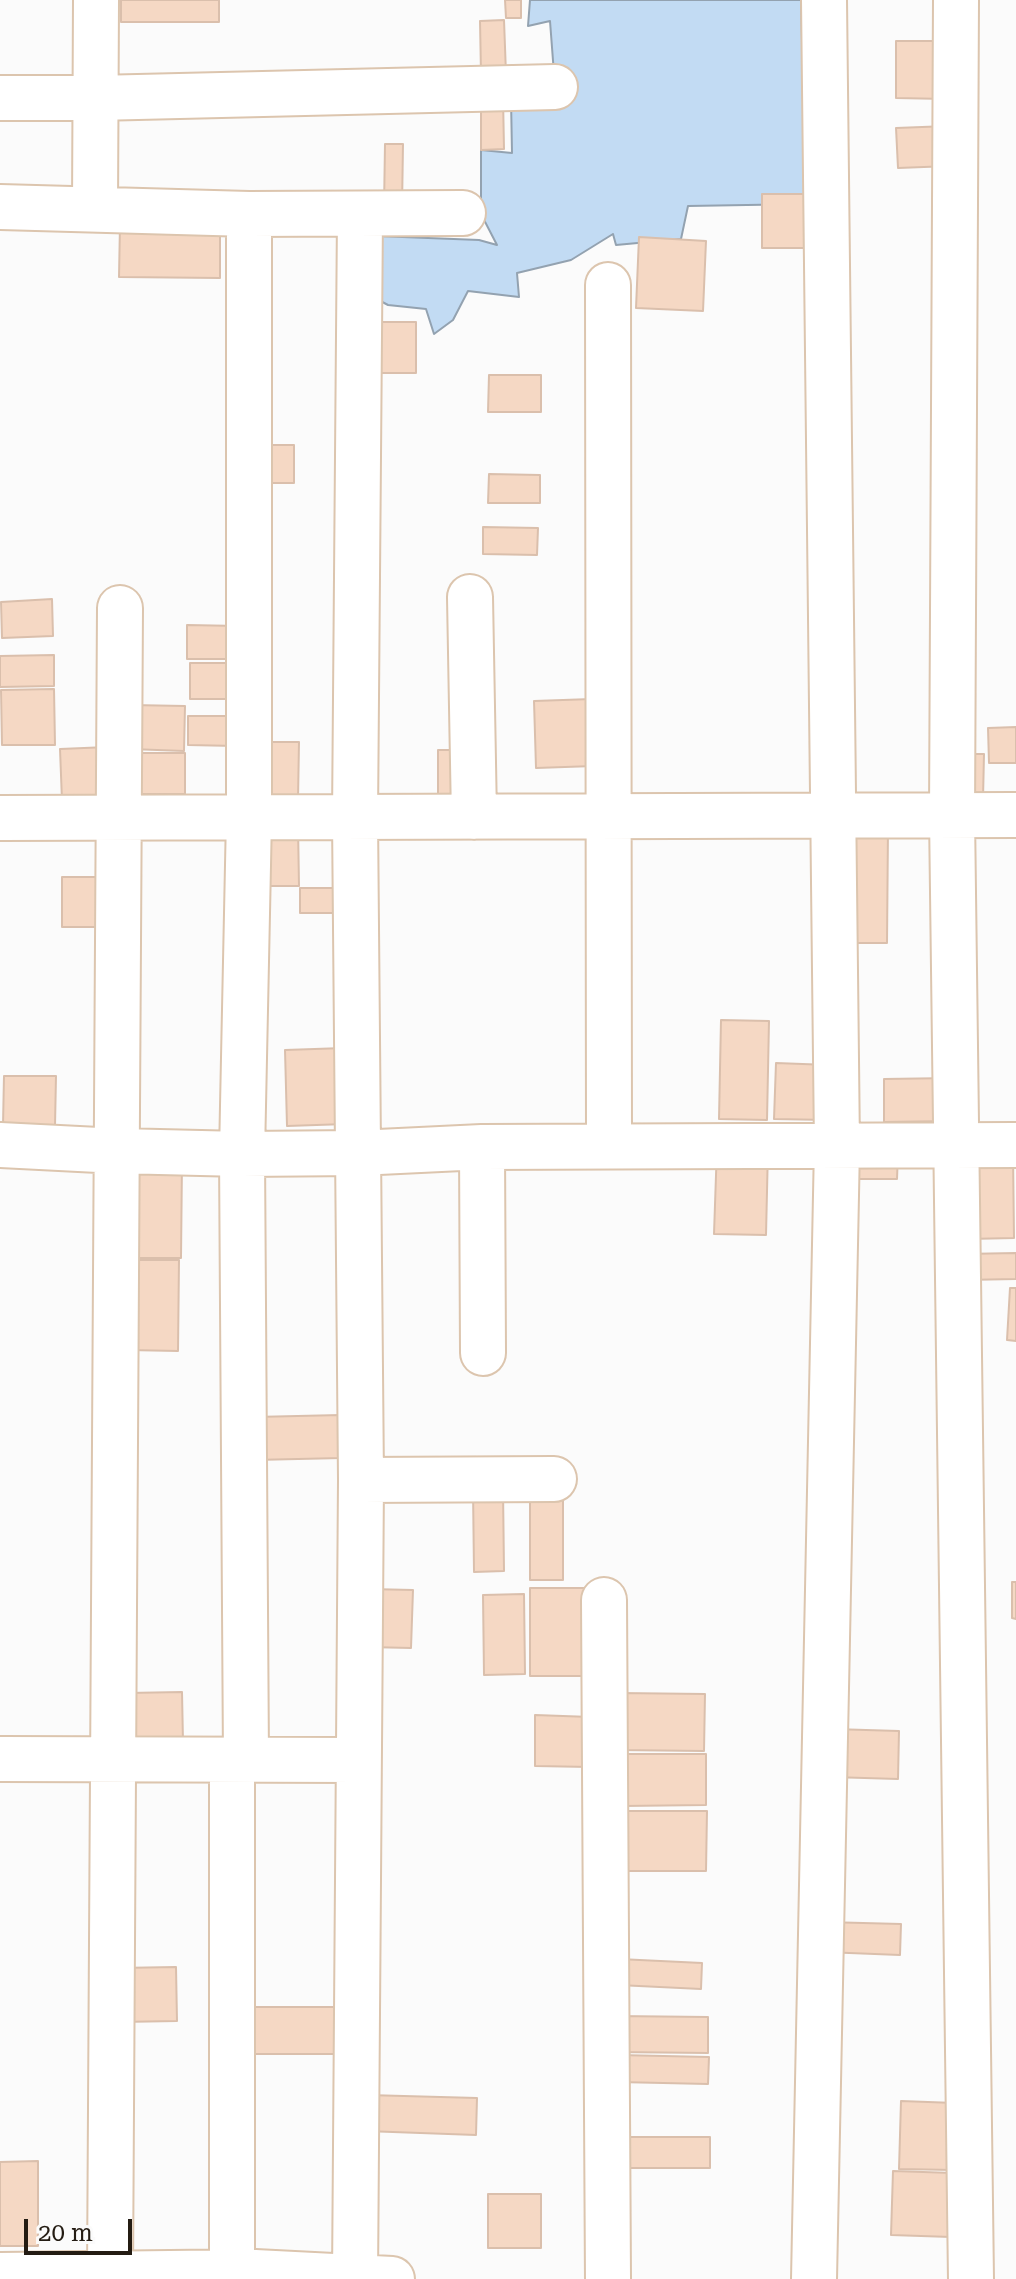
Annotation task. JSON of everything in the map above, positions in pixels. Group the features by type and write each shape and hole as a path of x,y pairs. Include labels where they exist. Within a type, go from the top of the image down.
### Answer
{"street":[{"path":"95,208 96,0"},
{"path":"814,2279 837,1146 824,0"},
{"path":"956,0 952,815 971,2279"},
{"path":"0,98 555,87"},
{"path":"0,207 249,214 463,213"},
{"path":"248,2275 239,1760 242,1154 249,817 249,214"},
{"path":"0,2275 367,2278 358,1760 361,1480 355,817 360,215"},
{"path":"608,285 609,1146"},
{"path":"470,597 474,817"},
{"path":"110,2274 120,608"},
{"path":"0,818 1016,815"},
{"path":"0,1145 242,1154 482,1147 1016,1145"},
{"path":"482,1147 483,1353"},
{"path":"361,1480 554,1479"},
{"path":"604,1600 608,2279"},
{"path":"0,1759 358,1760"}],"water":[{"path":"530,0 801,0 806,204 688,206 681,239 616,245 613,234 571,260 517,273 519,297 468,291 453,320 434,334 426,309 388,305 371,296 377,236 479,240 497,245 481,214 481,150 512,153 511,99 555,87 550,21 528,26"}],"building":[{"path":"121,0 219,0 219,22 121,22"},
{"path":"505,0 521,0 521,18 506,18"},
{"path":"504,20 506,74 481,74 480,21"},
{"path":"896,41 947,41 946,99 896,98"},
{"path":"481,97 503,97 504,149 481,150"},
{"path":"948,126 950,166 898,168 896,128"},
{"path":"385,144 403,144 402,208 384,208"},
{"path":"762,194 816,194 816,248 762,248"},
{"path":"120,224 220,225 220,278 119,277"},
{"path":"639,237 706,241 703,311 636,308"},
{"path":"371,322 416,322 416,373 371,373"},
{"path":"489,375 541,375 541,412 488,412"},
{"path":"258,445 294,445 294,483 258,483"},
{"path":"489,474 540,475 540,503 488,503"},
{"path":"483,527 538,528 537,555 483,554"},
{"path":"52,599 53,636 2,638 1,602"},
{"path":"187,625 239,626 239,659 187,659"},
{"path":"54,655 54,686 0,687 0,656"},
{"path":"190,663 240,663 240,699 190,699"},
{"path":"54,689 55,745 2,745 1,690"},
{"path":"592,699 594,766 536,768 534,701"},
{"path":"131,705 185,706 184,751 130,749"},
{"path":"188,716 236,716 236,746 188,745"},
{"path":"1016,727 1016,763 989,763 988,728"},
{"path":"255,742 299,742 298,800 254,799"},
{"path":"108,747 109,799 62,801 60,749"},
{"path":"438,750 468,750 468,807 438,806"},
{"path":"132,753 185,753 185,794 131,794"},
{"path":"961,754 984,754 983,799 960,798"},
{"path":"298,825 299,886 257,886 257,826"},
{"path":"845,827 888,828 887,943 843,943"},
{"path":"62,877 106,877 106,927 62,927"},
{"path":"300,888 342,888 342,913 300,913"},
{"path":"721,1020 769,1021 767,1120 719,1119"},
{"path":"344,1048 346,1124 287,1126 285,1050"},
{"path":"776,1063 829,1065 828,1120 774,1119"},
{"path":"4,1076 56,1076 55,1126 3,1125"},
{"path":"953,1078 954,1121 884,1122 884,1079"},
{"path":"717,1146 768,1148 766,1235 714,1234"},
{"path":"847,1151 898,1152 897,1179 847,1179"},
{"path":"1013,1153 1014,1238 968,1239 966,1154"},
{"path":"134,1160 182,1161 181,1258 133,1258"},
{"path":"1016,1253 1016,1279 964,1280 963,1254"},
{"path":"128,1260 179,1260 178,1351 128,1350"},
{"path":"1010,1288 1016,1288 1016,1341 1007,1340"},
{"path":"341,1415 342,1458 254,1460 254,1417"},
{"path":"530,1484 563,1485 563,1580 530,1580"},
{"path":"473,1489 503,1489 504,1571 474,1572"},
{"path":"1012,1582 1016,1582 1016,1619 1012,1618"},
{"path":"530,1588 594,1588 594,1676 530,1676"},
{"path":"369,1589 413,1590 411,1648 367,1647"},
{"path":"524,1594 525,1674 484,1675 483,1595"},
{"path":"182,1692 183,1742 128,1743 127,1693"},
{"path":"619,1693 705,1694 704,1751 618,1750"},
{"path":"535,1715 591,1717 590,1767 535,1766"},
{"path":"833,1729 899,1731 898,1779 831,1777"},
{"path":"623,1754 706,1754 706,1805 623,1806"},
{"path":"614,1811 707,1811 706,1871 614,1871"},
{"path":"825,1922 901,1924 900,1955 824,1952"},
{"path":"619,1959 702,1963 701,1989 618,1985"},
{"path":"176,1967 177,2021 119,2022 118,1968"},
{"path":"238,2007 341,2007 341,2054 238,2054"},
{"path":"615,2016 708,2017 708,2053 615,2052"},
{"path":"618,2055 709,2057 708,2084 618,2082"},
{"path":"367,2095 477,2098 476,2135 365,2131"},
{"path":"901,2101 955,2103 953,2170 899,2169"},
{"path":"620,2137 710,2137 710,2168 620,2168"},
{"path":"38,2161 38,2246 0,2246 0,2162"},
{"path":"893,2171 953,2173 951,2237 891,2235"},
{"path":"488,2194 541,2194 541,2248 488,2248"}]}
